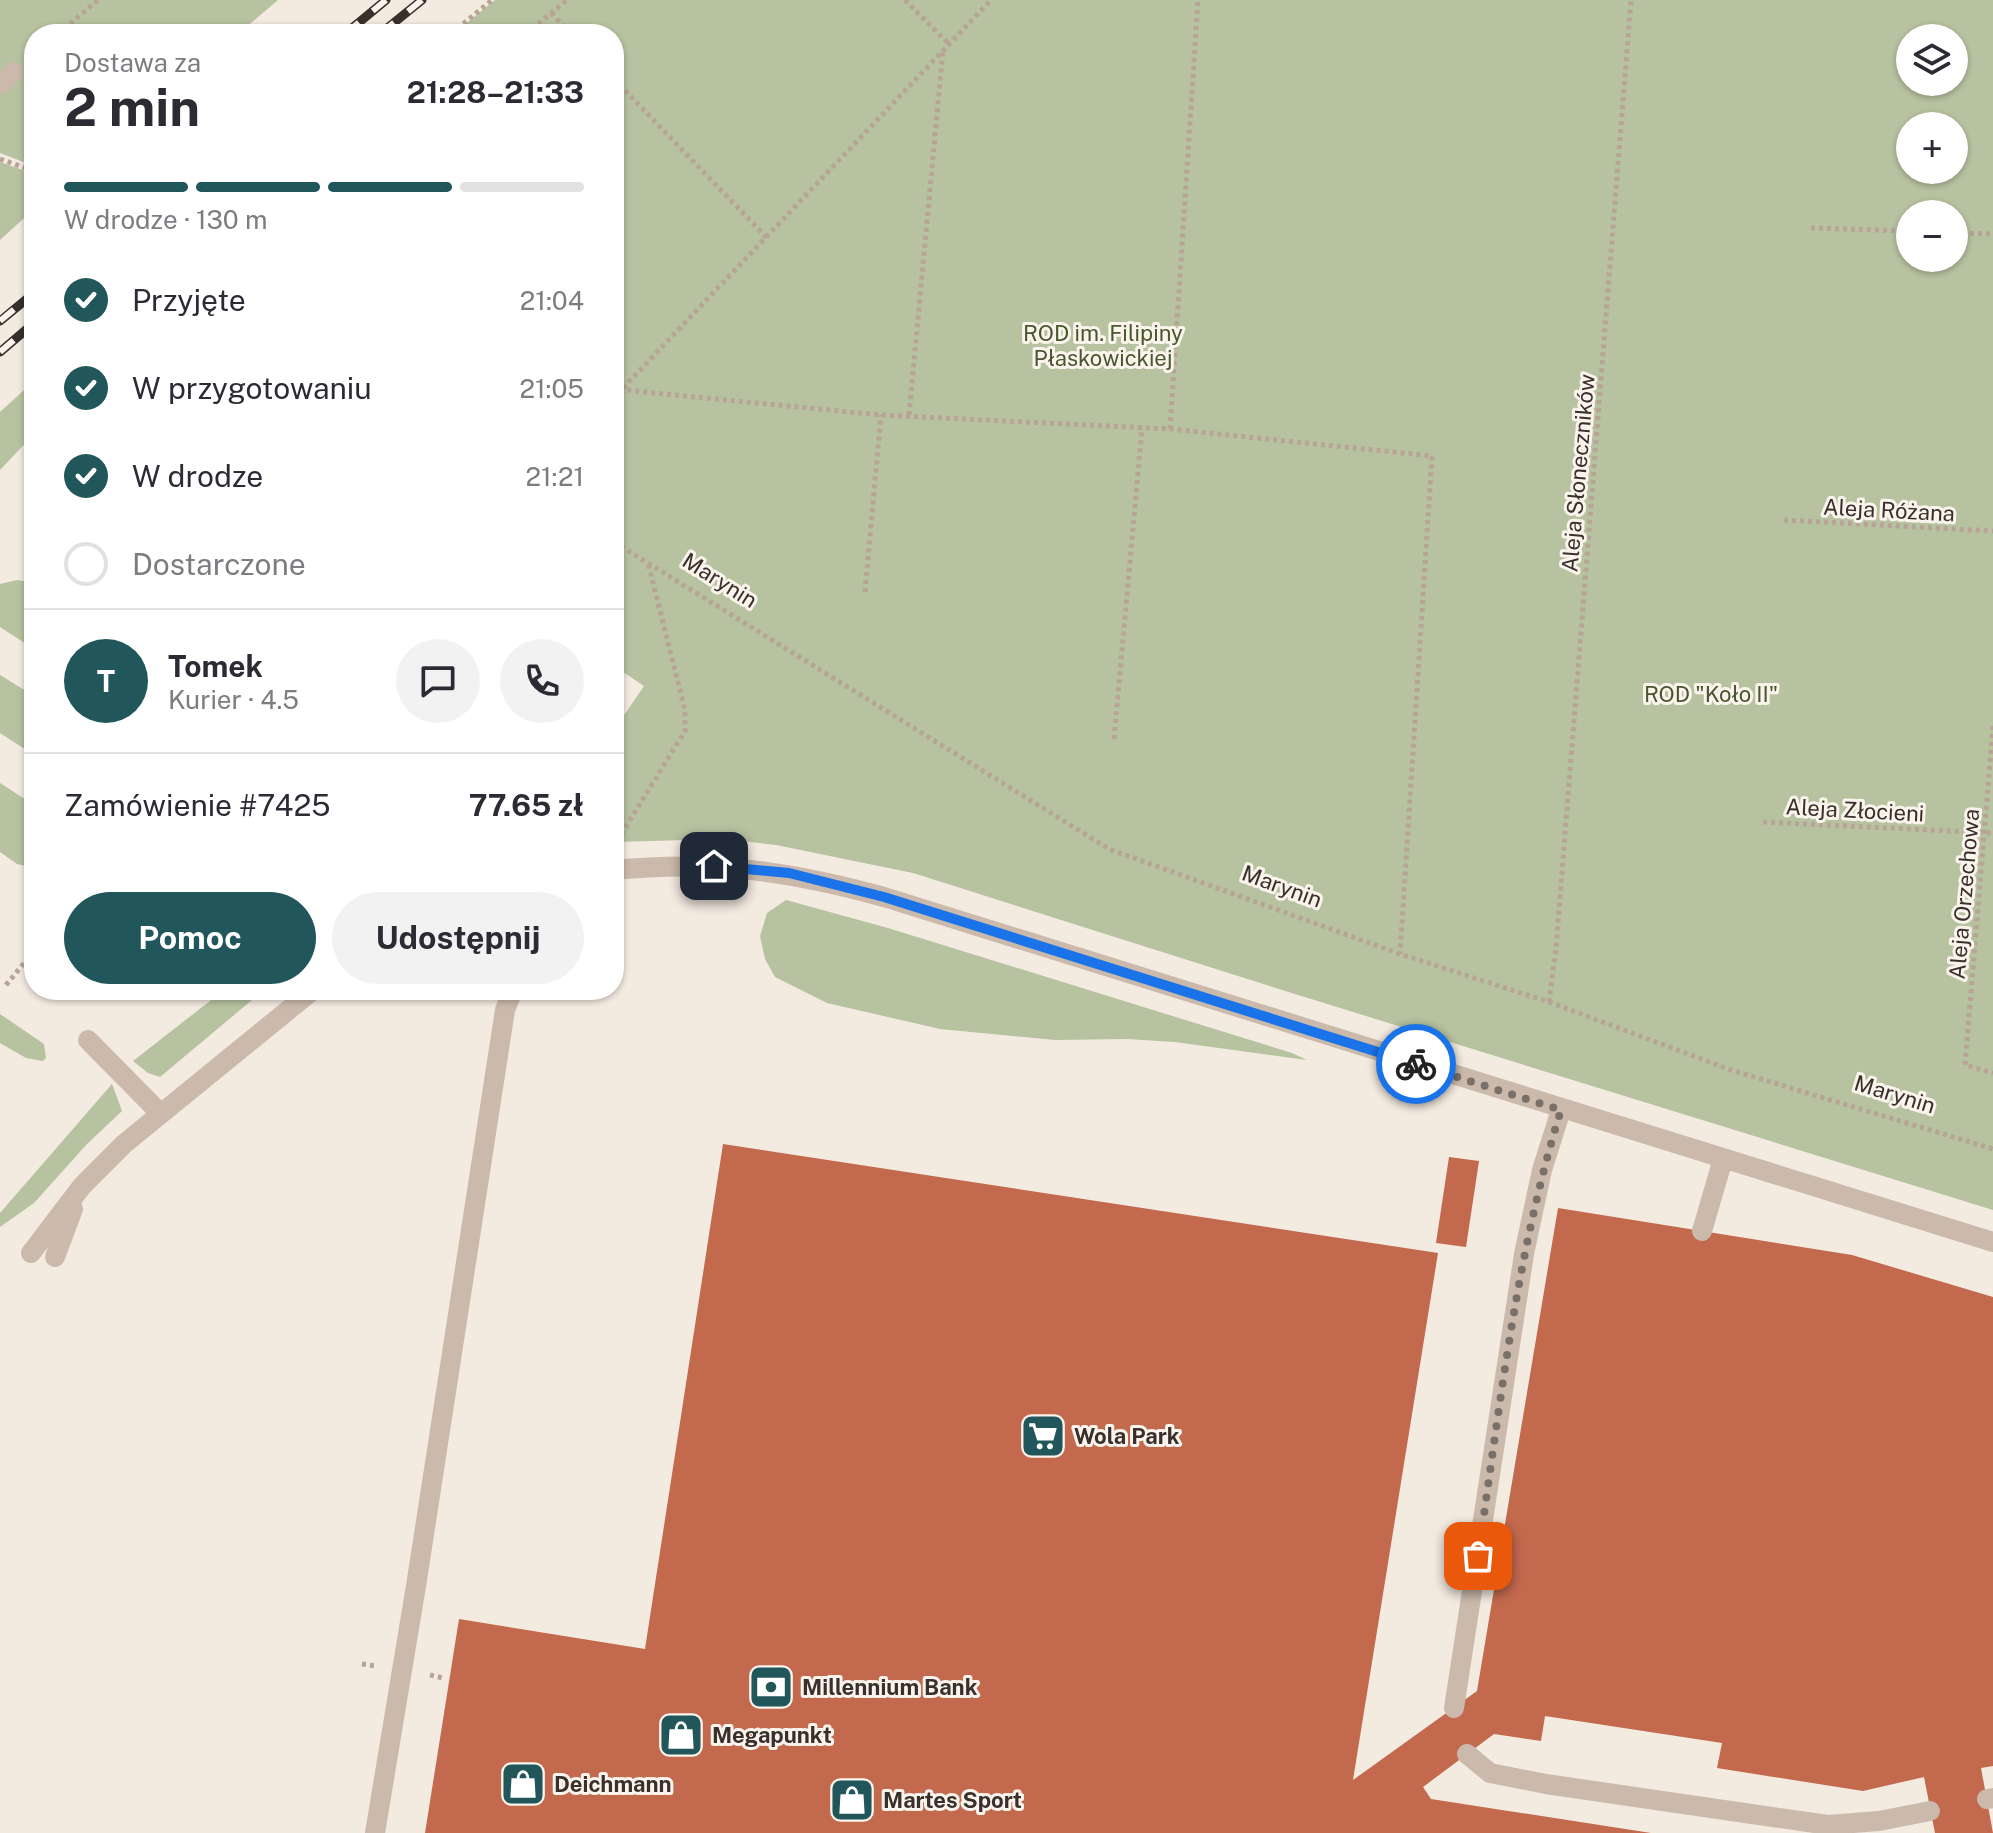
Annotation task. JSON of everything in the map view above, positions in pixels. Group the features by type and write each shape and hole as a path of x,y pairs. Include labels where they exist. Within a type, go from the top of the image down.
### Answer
{"lane":[{"path":"624,869 730,866 789,873 830,882 1993,1242"},
{"path":"31,1253 82,1186 160,1113 301,1000"},
{"path":"499,1000 505,1010"},
{"path":"375,1833 509,1000"},
{"path":"88,1040 160,1113"},
{"path":"1454,1708 1524,1254 1542,1170 1561,1110"},
{"path":"1702,1231 1723,1159"},
{"path":"55,1257 82,1186"},
{"path":"1467,1754 1490,1773 1828,1825 1879,1821 1930,1811"}],"path":[{"path":"70,24 98,0"},
{"path":"463,24 492,0"},
{"path":"538,24 567,0"},
{"path":"905,0 949,44"},
{"path":"624,387 991,0"},
{"path":"1170,429 1198,0"},
{"name":"Aleja Słoneczników","path":"1549,1002 1556,948 1631,0"},
{"path":"551,13 561,24"},
{"path":"909,415 943,50"},
{"path":"624,89 767,238"},
{"path":"0,159 24,167"},
{"path":"1811,228 1896,231"},
{"path":"1968,233 1993,234"},
{"path":"624,389 881,415 1170,429 1432,456 1400,954"},
{"path":"865,592 881,415"},
{"path":"1114,739 1142,428"},
{"name":"Aleja Różana","path":"1784,520 1993,531"},
{"name":"Marynin","path":"624,548 1109,849 1400,954 1549,1002 1731,1070 1993,1149"},
{"path":"624,829 685,731 685,710 648,563"},
{"name":"Aleja Orzechowa","path":"1993,726 1989,833 1965,1065 1993,1073"},
{"name":"Aleja Złocieni","path":"1763,822 1989,833"},
{"path":"6,985 24,963"}],"green space":[{"path":"0,0 278,0 250,24 24,24 24,162 0,153"},
{"path":"495,0 1993,0 1993,1210 913,873 776,845 724,839 624,842 624,715 644,686 624,673 624,24 465,24"},
{"path":"0,162 24,170 24,218 0,240"},
{"path":"24,390 24,445 0,470 0,412"},
{"path":"24,581 24,643 0,627 0,584"},
{"path":"0,675 24,690 24,749 0,733"},
{"path":"0,783 24,799 24,866 0,852"},
{"path":"786,900 888,928 1307,1060 1175,1042 1055,1040 940,1029 827,1003 775,977 765,959 760,936 767,913"},
{"path":"211,1000 252,1000 160,1077 148,1073 133,1061"},
{"path":"0,1014 44,1044 46,1058 43,1061 26,1058 0,1043"},
{"path":"112,1084 122,1111 87,1144 34,1203 0,1227 0,1213"}],"building":[{"name":"Wola Park","path":"723,1144 1438,1253 1353,1780 1477,1691 1558,1208 1852,1255 1993,1297 1993,1766 1981,1768 1993,1833 1935,1833 1924,1777 1863,1791 1717,1768 1722,1743 1545,1716 1541,1741 1494,1734 1423,1787 1431,1799 1651,1833 425,1833 459,1619 645,1649"},
{"path":"1449,1157 1479,1161 1466,1247 1436,1243"}],"railway":[{"path":"357,24 386,0"},
{"path":"392,24 422,0"},
{"path":"0,321 24,301"},
{"path":"0,352 24,332"}],"way so far":[{"path":"1416,1064 1561,1110 1542,1170 1524,1254 1478,1556"}],"place":[{"name":"Wola Park","path":"1043,1436"},
{"name":"Millennium Bank","path":"771,1687"},
{"name":"Megapunkt","path":"681,1735"},
{"name":"Deichmann","path":"523,1784"},
{"name":"Martes Sport","path":"852,1800"}],"route":[{"path":"714,866 789,873 884,897 1416,1064"}],"park label":[{"name":"ROD im. Filipiny Płaskowickiej","path":"1103,346"},
{"name":"ROD \"Koło II\"","path":"1711,694"}]}
